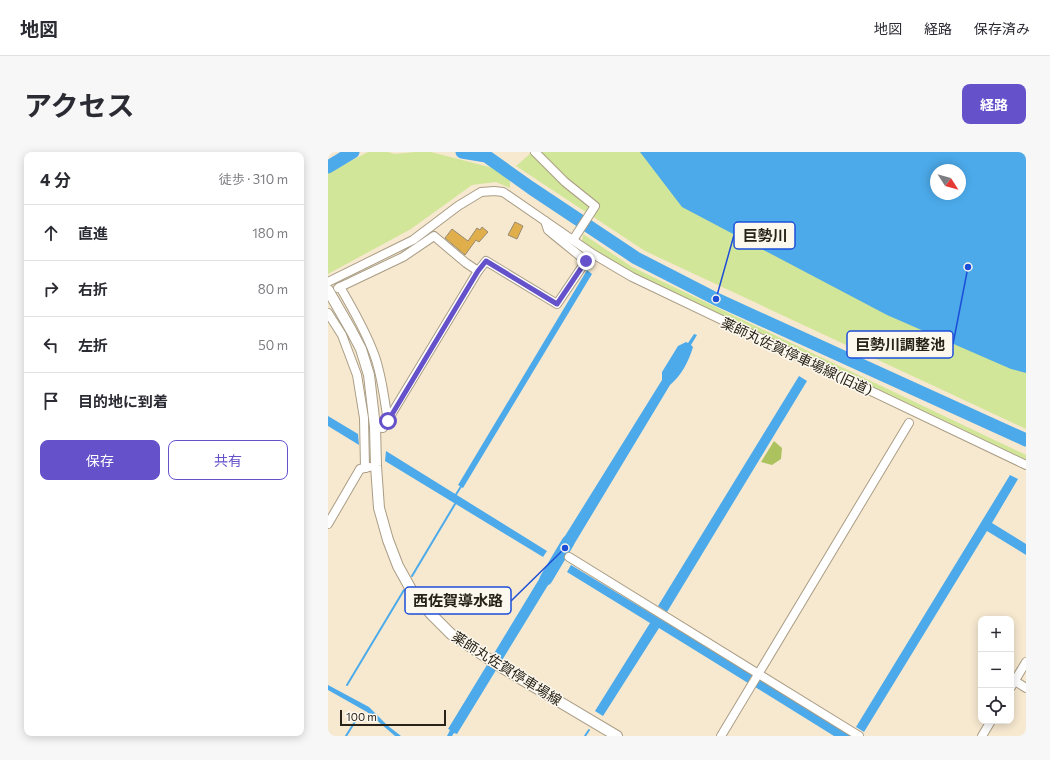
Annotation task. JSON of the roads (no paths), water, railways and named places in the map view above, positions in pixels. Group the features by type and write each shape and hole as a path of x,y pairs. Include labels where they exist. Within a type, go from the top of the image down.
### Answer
{"main road":[{"name":"薬師丸佐賀停車場線","path":"328,290 352,330 361,349 369,375 375,428 379,508 388,540 398,566 410,586 432,615 451,634 501,667 617,736"}],"street":[{"path":"535,152 565,182 595,206 573,240"},
{"name":"薬師丸佐賀停車場線(旧道)","path":"328,282 413,240 458,206 481,192 503,192 618,270 652,288 1026,465"},
{"path":"375,428 383,428 388,421 478,271 486,261 557,304 586,261 548,230 545,220"},
{"path":"388,421 374,355 362,326 339,288 403,257 434,236 466,263 478,271"},
{"path":"328,313 342,335 357,375 364,418 365,468"},
{"path":"721,736 909,423"},
{"path":"328,524 360,469 376,466"},
{"path":"569,557 660,613 755,678 859,736"},
{"path":"1014,682 1026,662"},
{"path":"1014,684 1026,688"},
{"path":"982,736 989,724"}],"water":[{"path":"640,152 1026,152 1026,373 1011,369 887,315 682,207"},
{"path":"587,270 592,274 463,488 458,485"},
{"path":"694,334 697,335 691,345 693,347 684,368 670,385 570,551 566,549 560,559 557,557 562,547 560,544 662,380 662,372 678,346 686,342 688,343"},
{"path":"799,376 807,381 667,612 658,606"},
{"path":"328,416 358,434 359,445 328,426"},
{"path":"386,451 547,551 543,557 385,461"},
{"path":"1010,475 1018,479 992,523 1026,544 1026,555 987,531 864,732 856,727"},
{"path":"553,564 556,566 551,575 553,577 457,734 454,733 452,736 447,736 450,730 448,729 544,571 547,573"},
{"path":"571,565 753,675 748,683 659,628 603,716 595,711 650,623 567,572"},
{"path":"760,679 851,736 834,736 755,687"},
{"path":"328,685 369,707 387,725 401,736 395,736 367,712 328,690"}],"waterway":[{"path":"328,167 353,152"},
{"path":"462,152 486,156 636,258 716,299 1026,440"},
{"path":"455,496 462,485"},
{"path":"412,576 455,504"},
{"path":"546,579 568,542"},
{"path":"347,685 404,590"},
{"path":"346,736 356,720"},
{"path":"585,736 589,730"}],"place":[{"name":"巨勢川調整池","path":"968,267"},
{"name":"巨勢川","path":"716,299"},
{"name":"西佐賀導水路","path":"565,548"}]}
